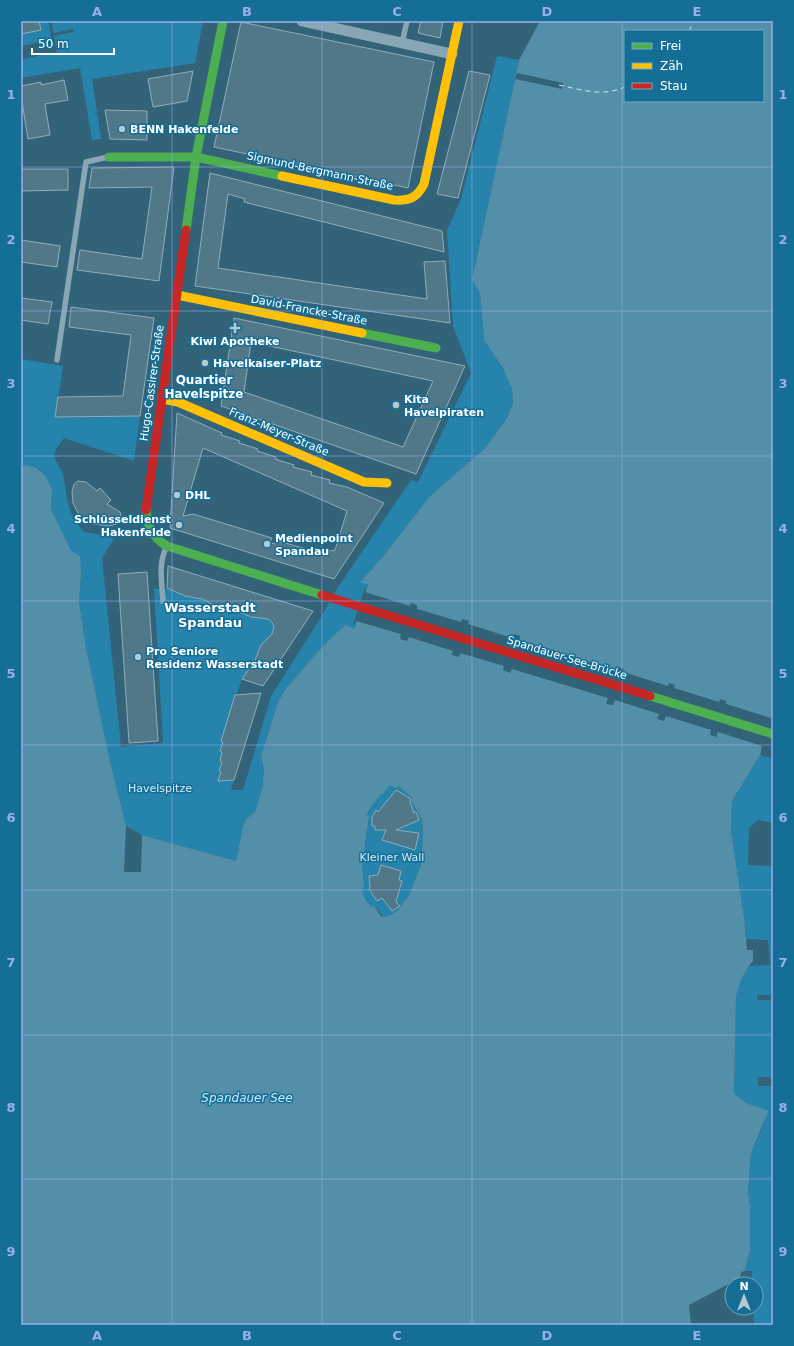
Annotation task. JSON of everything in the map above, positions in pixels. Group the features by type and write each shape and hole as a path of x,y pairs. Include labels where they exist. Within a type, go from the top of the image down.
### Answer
{"street":[{"name":"Hugo-Cassirer-Straße","path":"223,21 196,157 146,511 150,531 154,537 167,546 355,605"},
{"path":"302,21 452,54"},
{"name":"Sigmund-Bergmann-Straße","path":"109,157 196,157 394,200 411,200 416,197 424,184 459,21"},
{"name":"David-Francke-Straße","path":"177,295 436,348"},
{"name":"Franz-Meyer-Straße","path":"162,399 178,402 364,482 386,483"},
{"name":"Spandauer-See-Brücke","path":"355,605 773,734"}],"lane":[{"path":"402,43 407,21"},
{"path":"57,360 86,162 109,157"},
{"path":"163,601 161,568 163,554 167,546"}],"green space":[{"path":"39,21 48,21 52,40 21,46 21,34 41,30"},
{"path":"51,21 203,21 195,63 92,79 101,139 92,140 80,68 21,78 21,50 23,59 57,52 54,36 74,32 73,29 54,33"},
{"name":"Havelspitze","path":"497,56 519,60 472,280 480,293 484,339 503,368 512,389 513,403 507,418 486,447 429,497 386,553 361,581 368,585 354,629 345,627 334,635 285,690 278,702 261,756 264,770 262,789 255,812 246,819 243,826 236,861 142,835 126,826 110,761 86,648 79,601 81,575 51,509 52,490 27,465 21,466 21,359 63,366 55,417 140,416 134,461 64,438 55,452 56,462 63,475 71,512 78,526 84,532 114,539 102,558 121,747 163,743 154,589 169,589 185,596 205,600 218,607 235,610 251,617 268,619 274,625 272,634 261,645 255,660 242,679 221,741 223,742 220,751 222,752 220,761 222,762 218,781 234,780 231,790 243,790 271,696 323,614 334,593 411,480 418,482 471,373 453,326 447,230 461,199"},
{"path":"760,755 773,759 773,823 758,820 749,828 748,865 773,866 773,995 757,995 757,1000 773,1000 773,1077 758,1077 758,1086 773,1086 773,1325 754,1325 753,1316 764,1316 764,1276 752,1276 752,1271 745,1271 750,1250 750,1206 748,1191 751,1153 764,1124 767,1110 746,1103 734,1094 736,997 738,985 748,966 770,965 768,940 746,939 731,831 732,801"},
{"name":"Kleiner Wall","path":"390,785 397,785 413,798 411,800 422,820 423,835 421,865 409,895 398,910 385,918 374,906 371,907 361,890 364,886 362,866 369,817 367,816 371,807 381,793 383,794"}],"water":[{"name":"Spandauer See","path":"540,21 773,21 773,710 760,755 732,801 731,831 744,918 747,950 753,950 753,961 742,978 736,997 734,1094 746,1103 767,1110 768,1112 751,1153 748,1191 750,1206 750,1250 745,1271 741,1272 740,1276 724,1276 724,1286 689,1305 691,1325 21,1325 21,466 27,465 36,468 45,475 52,490 51,509 71,551 80,556 81,575 79,601 86,648 110,761 126,826 142,835 236,861 243,826 246,819 255,812 262,789 264,770 261,756 278,702 285,690 334,635 346,625 354,629 368,585 360,582 386,553 429,497 486,447 507,418 513,403 512,389 503,368 484,340 480,293 472,280 519,60","holes":["390,785 395,788 398,786 413,798 411,800 422,820 423,835 421,865 409,895 398,910 385,917 381,916 374,906 371,907 365,899 362,890 364,886 362,866 369,816 367,815 371,807"]}],"pier":[{"path":"517,73 563,83 562,89 515,79"},
{"path":"365,588 365,592 410,606 411,603 417,605 417,609 461,622 462,619 469,621 468,624 512,638 514,634 520,636 519,640 616,670 617,667 624,669 623,672 668,686 669,683 675,685 674,688 719,702 720,699 726,701 726,704 771,718 773,715 763,751 761,750 762,746 718,732 716,737 710,735 711,730 666,716 664,721 657,719 659,714 615,700 613,705 606,704 608,698 512,669 510,673 503,670 504,666 460,653 459,657 452,655 453,651 409,637 407,641 400,639 401,634 356,621 355,625 353,624"},
{"path":"126,826 142,835 141,872 124,872"}],"building":[{"path":"21,21 39,21 41,30 21,34"},
{"path":"421,21 443,21 440,38 418,33"},
{"path":"241,22 434,62 408,188 214,147"},
{"path":"193,71 187,101 153,107 148,79"},
{"path":"469,71 490,75 458,198 437,194"},
{"path":"64,80 68,100 45,104 50,135 28,139 21,96 21,86 41,82 41,85"},
{"path":"105,110 147,111 147,140 110,139"},
{"path":"174,167 159,281 77,270 80,250 142,259 152,187 89,188 92,168"},
{"path":"21,169 68,169 68,190 21,191"},
{"path":"210,173 442,231 444,252 244,202 245,199 228,194 218,268 427,299 424,262 445,261 450,323 195,286"},
{"path":"21,240 60,246 57,267 21,262"},
{"path":"21,298 52,302 48,324 21,320"},
{"path":"71,307 154,318 140,416 55,417 58,397 123,396 131,335 69,327"},
{"path":"234,318 465,366 416,474 221,406","holes":["251,342 433,381 403,447 244,392"]},
{"path":"177,413 222,433 221,435 240,441 239,443 258,449 257,451 276,457 275,459 294,465 293,467 312,472 311,475 330,480 329,483 347,487 384,503 334,579 170,528","holes":["203,448 347,511 335,550 320,553 282,542 269,544 272,538 193,514 183,516"]},
{"path":"78,481 86,482 97,491 100,488 111,500 107,504 120,512 122,519 120,523 109,526 94,524 87,522 80,517 73,503 72,492 74,484"},
{"path":"168,566 313,611 263,686 242,679 255,660 261,645 272,634 274,626 271,621 268,619 251,617 235,610 218,607 202,599 185,596 167,588"},
{"name":"Pro Seniore Residenz Wasserstadt","path":"147,572 158,741 129,743 118,574"},
{"path":"261,693 234,780 218,781 222,762 220,761 222,752 220,751 223,742 221,741 235,695"},
{"path":"396,790 411,799 410,802 414,813 416,812 419,820 396,830 419,833 415,850 382,840 386,830 375,830 375,826 372,826 372,817 376,810 378,812"},
{"path":"381,865 401,871 399,880 402,881 396,902 400,906 392,911 382,898 377,901 369,889 369,876 378,875"}],"ferry route":[{"path":"690,30 694,21"},
{"path":"559,85 592,92 609,92 624,87"}],"traffic: fast":[{"path":"186,230 196,157 223,21"},
{"path":"109,157 196,157 282,176"},
{"path":"362,333 436,348"},
{"path":"146,510 149,526 154,535 167,546 322,595"},
{"path":"650,696 773,734"}],"traffic: slow":[{"path":"282,176 394,200 412,198 418,193 424,184 459,21"},
{"path":"177,295 362,333"},
{"path":"162,399 178,402 364,482 387,483"}],"traffic: jam":[{"path":"146,510 186,230"},
{"path":"322,595 650,696"}],"place":[{"name":"BENN Hakenfelde","path":"122,129"},
{"name":"Kiwi Apotheke","path":"235,328"},
{"name":"Havelkaiser-Platz","path":"205,363"},
{"name":"Kita Havelpiraten","path":"396,405"},
{"name":"DHL","path":"177,495"},
{"name":"Schlüsseldienst Hakenfelde","path":"179,525"},
{"name":"Medienpoint Spandau","path":"267,544"},
{"name":"Pro Seniore Residenz Wasserstadt","path":"138,657"}],"district":[{"name":"Quartier Havelspitze","path":"204,387"},
{"name":"Wasserstadt Spandau","path":"210,614"}]}
